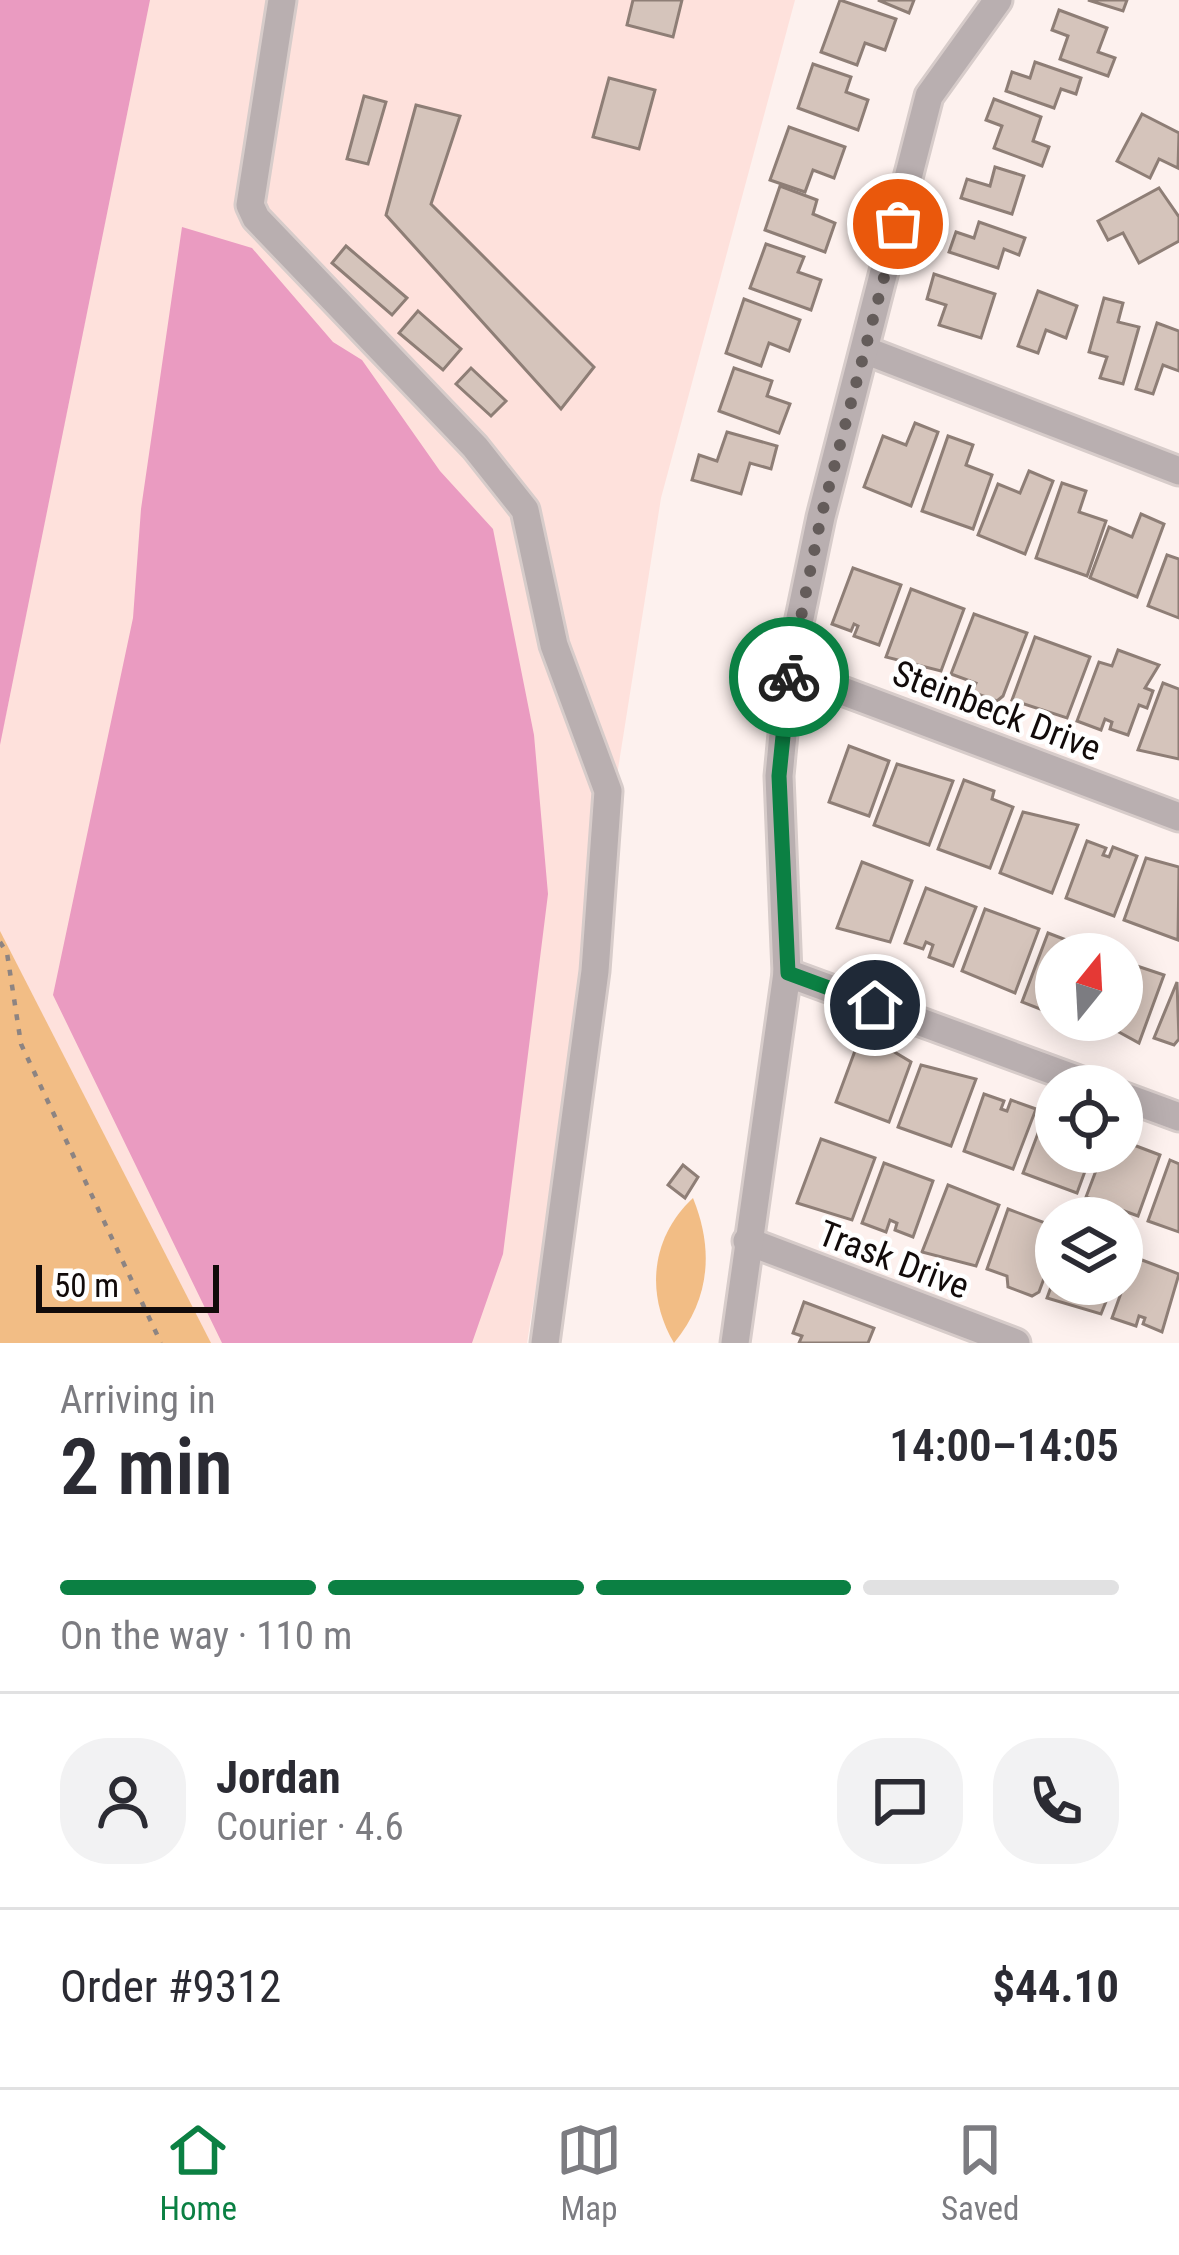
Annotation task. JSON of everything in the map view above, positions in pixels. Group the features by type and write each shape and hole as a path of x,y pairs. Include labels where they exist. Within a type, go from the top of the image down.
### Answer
{"street":[{"path":"282,0 250,205 256,218 498,472 525,510 554,645 608,791 595,971 545,1343"},
{"path":"735,1343 788,973 779,776 789,671 821,517 929,96 998,0"},
{"path":"867,351 1179,471"},
{"name":"Steinbeck Drive","path":"789,671 1179,817"},
{"path":"788,973 1038,1065"},
{"path":"1143,1104 1179,1117"},
{"name":"Trask Drive","path":"747,1241 1016,1343"}],"path":[{"path":"0,942 7,953 21,1044 161,1343"}],"shaded area":[{"path":"0,0 795,0 661,498 527,1343 177,1343 0,1046"},
{"path":"0,0 150,0 0,745"},
{"path":"182,227 252,248 333,342 362,360 440,471 493,529 534,735 548,894 503,1254 472,1343 222,1343 53,995 133,618 141,509"},
{"path":"0,931 211,1343 0,1343"},
{"path":"693,1198 704,1236 705,1273 695,1309 674,1343 659,1305 657,1267 668,1230"}],"building":[{"path":"633,0 682,0 673,37 627,25"},
{"path":"840,0 896,19 885,50 865,43 857,65 821,52"},
{"path":"878,0 914,0 909,13"},
{"path":"1088,0 1127,0 1123,11"},
{"path":"1059,10 1107,28 1098,52 1115,58 1108,76 1060,59 1068,36 1052,30"},
{"path":"1035,62 1081,78 1076,94 1061,89 1054,108 1006,91 1012,72 1030,78"},
{"path":"813,64 851,77 846,92 868,100 858,130 798,108"},
{"path":"609,78 655,90 639,149 593,137"},
{"path":"364,96 386,102 368,164 347,159"},
{"path":"994,99 1041,117 1033,141 1049,147 1042,166 994,148 1002,126 986,120"},
{"path":"416,105 460,116 431,204 594,367 561,409 386,215"},
{"path":"1142,114 1179,133 1178,168 1159,159 1150,178 1117,161"},
{"path":"789,127 845,147 834,178 813,170 805,192 770,180"},
{"path":"995,167 1024,176 1012,214 961,198 967,179 990,186"},
{"path":"780,186 817,200 813,214 835,223 825,252 765,230"},
{"path":"1159,188 1179,217 1179,241 1139,263 1123,233 1108,240 1098,221"},
{"path":"979,222 1025,238 1019,255 1004,249 998,268 949,252 956,232 974,238"},
{"path":"766,244 804,257 798,272 821,280 811,310 750,288"},
{"path":"346,246 407,298 392,315 332,263"},
{"path":"934,274 995,294 981,338 939,325 946,305 927,299"},
{"path":"1038,291 1077,306 1066,338 1046,330 1038,353 1018,346"},
{"path":"1104,298 1123,303 1118,322 1139,327 1123,384 1100,378 1107,357 1089,352"},
{"path":"744,299 800,320 789,351 769,343 761,366 726,353"},
{"path":"418,311 461,349 443,370 399,333"},
{"path":"1157,323 1179,331 1179,371 1163,365 1153,394 1136,389"},
{"path":"471,368 506,401 491,416 456,384"},
{"path":"734,368 772,381 767,396 790,404 779,433 719,411"},
{"path":"915,423 938,432 911,506 864,487 883,436 906,445"},
{"path":"727,432 777,446 771,469 750,463 741,494 692,480 699,455 717,461"},
{"path":"948,436 973,445 966,465 992,475 973,529 922,511"},
{"path":"1029,471 1053,481 1025,554 978,535 998,484 1020,493"},
{"path":"1062,483 1086,491 1079,512 1106,521 1087,576 1036,558"},
{"path":"1141,514 1164,524 1137,597 1090,578 1109,527 1132,537"},
{"path":"1167,555 1179,559 1179,618 1148,606"},
{"path":"853,568 901,585 879,645 854,636 858,626 854,624 851,631 832,624"},
{"path":"911,589 964,609 941,671 886,657"},
{"path":"974,614 1027,633 997,701 972,692 976,683 951,674"},
{"path":"1035,637 1090,657 1067,718 1012,700"},
{"path":"1118,650 1159,665 1145,688 1153,691 1147,708 1139,705 1128,735 1110,729 1112,722 1105,719 1101,730 1077,721 1099,662 1112,666"},
{"path":"1163,683 1179,689 1179,759 1138,750"},
{"path":"849,746 889,761 869,816 829,802"},
{"path":"897,764 953,781 929,845 874,825"},
{"path":"964,780 994,791 992,799 1013,807 990,868 938,849"},
{"path":"1023,812 1078,825 1052,893 1000,873"},
{"path":"1087,841 1106,848 1103,855 1109,857 1113,847 1137,856 1114,916 1066,898"},
{"path":"1146,858 1179,867 1178,940 1124,920"},
{"path":"862,862 912,881 890,942 837,928"},
{"path":"926,888 976,907 953,966 929,957 933,945 926,942 923,949 905,943"},
{"path":"985,909 1039,929 1015,993 962,971"},
{"path":"1035,968 1035,1007 1022,1002"},
{"path":"1143,968 1164,975 1143,1032"},
{"path":"1177,982 1179,1039 1174,1045 1154,1038"},
{"path":"866,1035 911,1062 889,1122 836,1102 859,1040"},
{"path":"921,1065 976,1079 951,1146 898,1127"},
{"path":"984,1094 1004,1101 1001,1109 1007,1111 1011,1100 1035,1109 1013,1169 964,1151"},
{"path":"821,1139 875,1158 852,1220 797,1203"},
{"path":"1035,1141 1035,1173 1084,1173 1077,1193 1023,1173"},
{"path":"1143,1149 1160,1155 1143,1202 1143,1197 1086,1197 1095,1173 1143,1173"},
{"path":"1170,1160 1179,1164 1179,1232 1148,1221"},
{"path":"884,1163 933,1181 913,1237 895,1230 897,1223 890,1220 886,1232 862,1223"},
{"path":"683,1165 698,1177 685,1198 668,1185"},
{"path":"948,1185 999,1205 976,1266 922,1252"},
{"path":"1008,1209 1035,1219 1035,1294 1008,1287 1007,1276 987,1269"},
{"path":"1143,1260 1179,1274 1162,1332 1143,1324 1145,1318 1139,1316 1136,1326 1112,1318 1117,1305 1143,1305"},
{"path":"804,1302 874,1328 868,1343 799,1343 802,1336 793,1333"},
{"path":"1071,1305 1105,1305 1101,1314"}],"way so far":[{"path":"789,677 821,517 898,224"}],"route":[{"path":"789,677 779,776 788,973 875,1005"}]}
